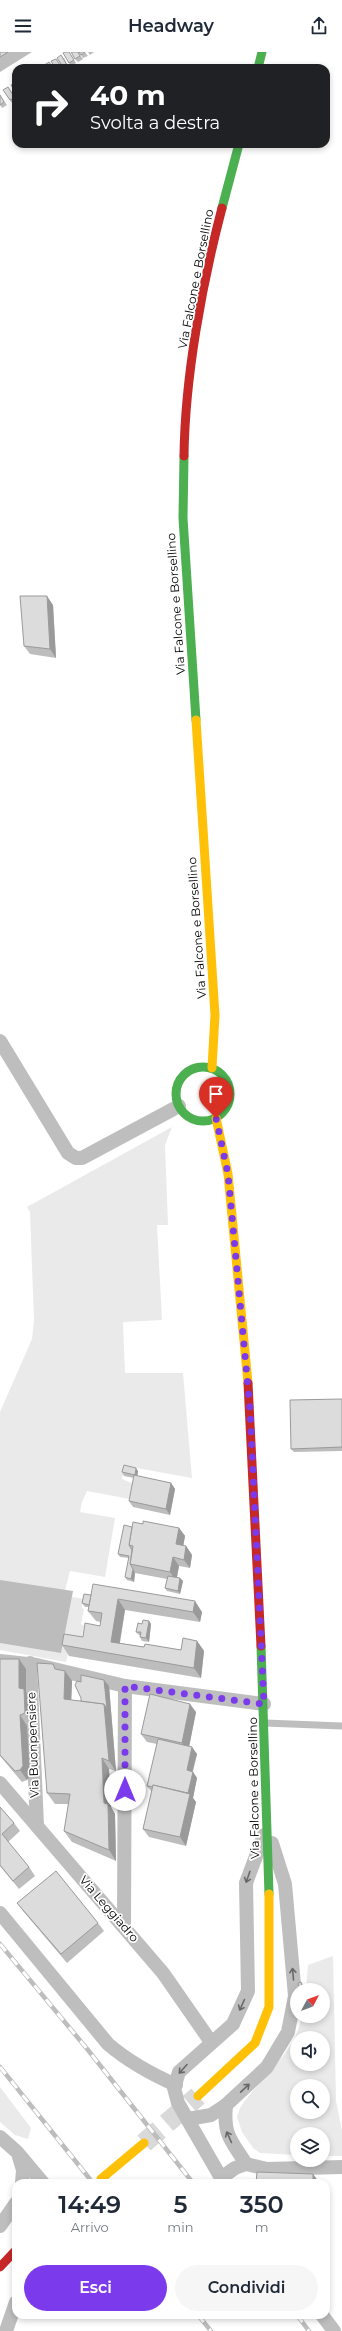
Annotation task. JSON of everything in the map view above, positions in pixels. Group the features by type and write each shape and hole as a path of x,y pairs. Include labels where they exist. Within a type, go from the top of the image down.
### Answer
{"main road":[{"path":"259,64 262,52"},
{"name":"Via Falcone e Borsellino","path":"212,1068 215,1015 183,526 184,435 197,324 220,216 238,148"},
{"path":"199,1067 212,1068 223,1076 230,1087 228,1105 216,1118 208,1121 191,1118 179,1106 177,1088 186,1072 199,1067"},
{"name":"Via Falcone e Borsellino","path":"198,2096 255,2043 269,2007 270,1959 265,1723 250,1409 228,1174 216,1118"},
{"path":"101,2179 144,2143"},
{"path":"0,2267 12,2254"}],"street":[{"path":"0,1041 68,1153 76,1158 82,1158 179,1106"},
{"path":"0,1661 30,1663 125,1686 264,1704"},
{"name":"Via Buonpensiere","path":"30,1663 37,1826"},
{"path":"124,1925 125,1686"},
{"name":"Via Leggiadro","path":"0,1782 124,1925 163,1974 212,2042"},
{"path":"221,2179 178,2103 176,2085 180,2072 233,2024 248,1990 246,1883 267,1827"},
{"path":"188,2119 211,2115 226,2105 267,2067 288,2032 295,1996 285,1884 267,1827"},
{"path":"0,1913 108,2044 122,2057 147,2072 176,2085"},
{"path":"226,2105 224,2124 230,2141 246,2164"},
{"path":"0,2137 17,2152 40,2179"},
{"path":"17,2152 23,2170 22,2179"},
{"path":"223,2179 235,2168 246,2164 267,2169 342,2167"},
{"path":"0,2226 12,2209"},
{"path":"0,2235 12,2226"},
{"path":"6,2331 12,2314"},
{"path":"325,2319 334,2331"}],"lane":[{"path":"265,1723 342,1726"}],"shaded area":[{"path":"172,1127 165,1145 168,1225 157,1225 162,1320 123,1322 125,1373 183,1373 192,1478 125,1466 122,1479 134,1484 130,1499 87,1491 82,1502 80,1512 115,1518 105,1577 70,1571 64,1595 83,1599 82,1608 84,1609 81,1624 84,1626 81,1643 70,1643 66,1662 0,1650 0,1412 32,1339 34,1320 30,1212 27,1207"},
{"path":"0,1580 73,1591 61,1653 0,1643"},
{"path":"333,1956 336,2101 342,2131 342,2156 330,2156 330,2127 290,2127 290,2155 260,2153 253,2148 242,2132 237,2117 240,2108 248,2096 276,2065 290,2046 290,2071 330,2071 330,2031 298,2031 300,2023 330,2023 330,1983 307,1983 308,1965"},
{"path":"0,2087 31,2128 28,2139 15,2135 0,2122"}],"building":[{"path":"0,52 8,52 0,57"},
{"path":"69,52 74,60 69,63 63,53"},
{"path":"71,52 78,52 80,56 75,59"},
{"path":"61,55 66,64 61,64 57,58"},
{"path":"56,59 59,64 53,64 51,61"},
{"path":"8,87 12,93 12,99 10,100 3,90"},
{"path":"0,95 4,102 0,105"},
{"path":"20,596 47,596 50,649 24,646"},
{"path":"342,1399 342,1447 291,1449 290,1400"},
{"path":"124,1465 136,1468 135,1475 122,1472"},
{"path":"134,1475 171,1483 166,1509 129,1501"},
{"path":"143,1521 179,1528 176,1544 186,1546 184,1560 173,1557 170,1572 130,1564 133,1546 129,1545 133,1522 143,1524"},
{"path":"124,1525 132,1527 129,1545 132,1550 130,1564 133,1569 131,1579 125,1577 129,1556 118,1554"},
{"path":"168,1576 180,1578 178,1591 165,1588"},
{"path":"93,1584 195,1601 193,1612 118,1599 111,1642 144,1647 145,1644 181,1650 183,1638 197,1641 194,1668 62,1645 64,1634 83,1637 85,1623 100,1626 102,1613 88,1611"},
{"path":"84,1594 91,1595 89,1605 82,1603"},
{"path":"143,1620 149,1621 146,1638 140,1637 141,1632 136,1632 138,1623 142,1624"},
{"path":"0,1659 19,1659 19,1688 24,1689 25,1713 20,1715 23,1766 20,1770 15,1771 0,1755"},
{"path":"37,1663 53,1664 55,1669 65,1671 64,1699 104,1704 109,1761 102,1758 104,1803 108,1804 109,1850 64,1831 70,1794 47,1793"},
{"path":"81,1675 104,1680 107,1709 104,1704 81,1701 75,1685 77,1681 81,1682"},
{"path":"150,1694 190,1704 182,1743 141,1734"},
{"path":"158,1739 192,1747 187,1770 193,1772 188,1793 153,1785 153,1787 147,1786"},
{"path":"153,1785 190,1794 180,1837 143,1829"},
{"path":"0,1807 14,1823 2,1834 29,1867 13,1881 0,1865"},
{"path":"56,1871 98,1923 61,1954 17,1903"},
{"path":"257,2172 313,2174 313,2179 256,2179"}],"tunnel":[{"path":"144,2143 198,2096"}],"railway":[{"path":"0,1944 88,2050 190,2179"},
{"path":"0,2067 90,2179"},
{"path":"201,2319 211,2331"},
{"path":"300,2319 309,2331"}],"traffic: fast":[{"path":"259,64 262,52"},
{"path":"222,208 238,148"},
{"path":"184,456 183,518 196,720"},
{"path":"203,1067 213,1069 222,1075 228,1084 230,1094 228,1104 222,1113 213,1119 203,1121 193,1119 184,1113 178,1104 176,1094 178,1084 184,1075 193,1069 203,1067"},
{"path":"261,1646 269,1894"}],"traffic: slow":[{"path":"196,720 215,1015 212,1068"},
{"path":"216,1118 228,1174 248,1383"},
{"path":"198,2096 255,2043 269,2007 269,1894"},
{"path":"101,2179 144,2143"}],"traffic: jam":[{"path":"184,456 185,426 191,363 201,299 222,208"},
{"path":"248,1383 261,1646"},
{"path":"0,2267 12,2254"}],"route":[{"path":"125,1790 125,1686 264,1704 250,1409 228,1174 216,1118"}]}
